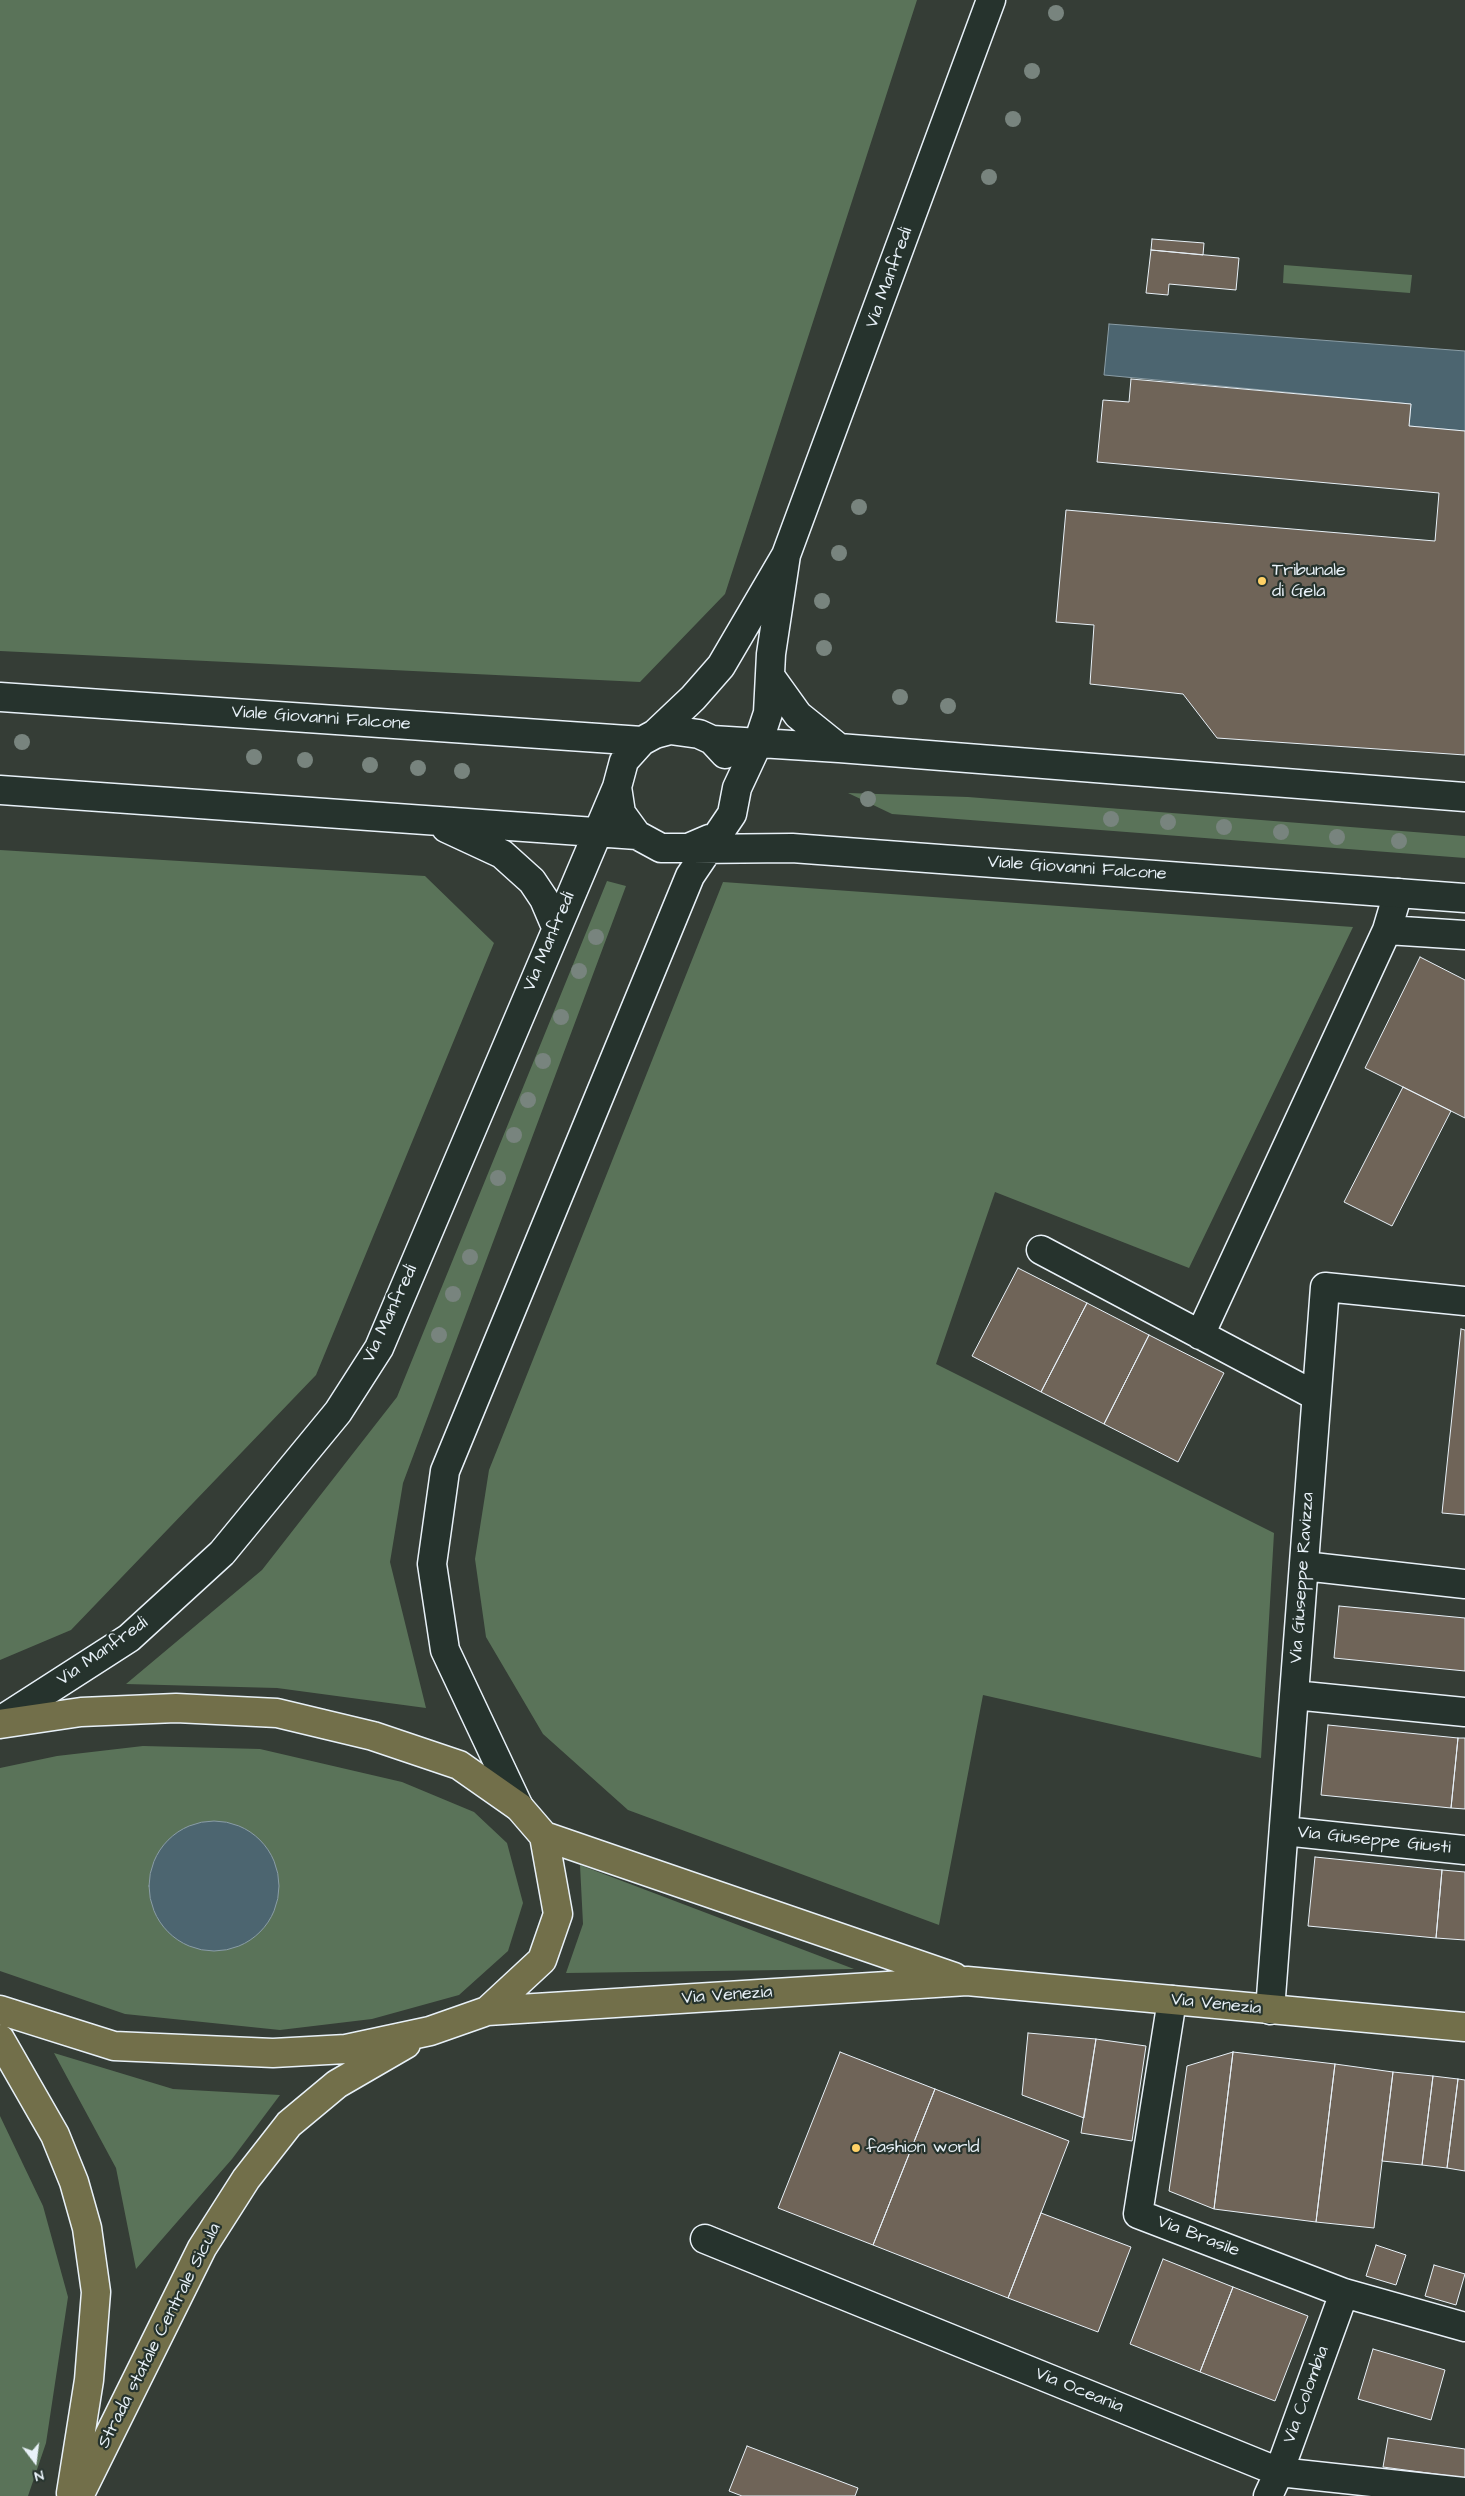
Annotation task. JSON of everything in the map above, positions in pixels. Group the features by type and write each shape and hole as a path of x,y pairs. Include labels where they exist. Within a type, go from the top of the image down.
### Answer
{"main road":[{"path":"0,1723 81,1712 176,1708 277,1713 373,1736 459,1766 519,1807 544,1836 558,1914 542,1960 487,2012 430,2031 337,2050 273,2053 114,2046 0,2010"},
{"name":"Via Venezia","path":"544,1836 967,1981"},
{"name":"Via Venezia","path":"487,2012 967,1981 1465,2027"},
{"name":"Strada statale Centrale Sicula","path":"79,2496 202,2248 246,2179 289,2124 330,2090 430,2031"},
{"name":"Strada statale Centrale Sicula","path":"0,2039 55,2135 74,2182 87,2228 96,2292 89,2380 71,2496"}],"street":[{"name":"Via Manfredi","path":"786,555 991,0"},
{"path":"519,1807 445,1650 432,1564 445,1471 703,845 732,814 737,788 758,743 768,713 771,654 786,555"},
{"path":"637,835 621,813 617,786 624,761 693,698 720,666 786,555"},
{"path":"770,676 798,715 839,748"},
{"name":"Viale Giovanni Falcone","path":"0,697 649,737"},
{"path":"649,737 670,730 684,730 712,740 839,748 1465,797"},
{"path":"712,740 725,754 734,770 737,788"},
{"name":"Via Manfredi","path":"0,1723 129,1638 222,1553 338,1412 379,1348 617,786"},
{"path":"0,790 637,835 661,848 703,845"},
{"path":"431,821 502,854 532,881 544,899 556,927"},
{"name":"Viale Giovanni Falcone","path":"703,845 792,848 1465,898"},
{"path":"1200,1335 1387,930 1398,893"},
{"path":"1387,930 1465,935"},
{"path":"1042,1250 1316,1396"},
{"name":"Via Giuseppe Ravizza","path":"1270,2010 1324,1287 1465,1301"},
{"path":"1304,1566 1465,1584"},
{"path":"1294,1695 1465,1712"},
{"name":"Via Giuseppe Giusti","path":"1284,1831 1465,1850"},
{"name":"Via Brasile","path":"1172,2000 1138,2214 1344,2293 1465,2327"},
{"name":"Via Oceania","path":"705,2239 1274,2484 1465,2492"},
{"name":"Via Colombia","path":"1274,2484 1344,2293"}],"green space":[{"path":"0,0 917,0 725,594 640,682 0,651"},
{"path":"1284,265 1412,275 1410,293 1283,283"},
{"path":"848,793 968,797 1465,836 1465,858 892,814"},
{"path":"0,850 425,876 494,943 316,1375 71,1630 0,1660"},
{"path":"607,881 626,886 403,1483 390,1562 426,1708 277,1688 126,1684 262,1570 397,1397"},
{"path":"723,882 1353,927 1189,1268 995,1192 936,1364 1274,1533 1261,1758 983,1695 939,1925 628,1810 543,1734 486,1637 475,1559 489,1470"},
{"path":"143,1746 260,1749 402,1782 474,1812 507,1843 523,1903 508,1951 459,1995 372,2019 280,2030 125,2014 0,1971 0,1768 57,1756"},
{"path":"580,1865 854,1969 566,1973 583,1924"},
{"path":"54,2053 173,2089 280,2095 232,2159 136,2269 116,2168"},
{"path":"0,2116 43,2206 68,2297 46,2443 28,2496 0,2496"}],"water":[{"path":"1109,324 1465,351 1465,431 1409,426 1411,404 1104,375"},
{"path":"214,1821 227,1822 239,1826 260,1840 274,1861 278,1873 278,1899 274,1911 260,1932 239,1946 227,1950 214,1951 201,1950 189,1946 168,1932 154,1911 150,1899 149,1886 150,1873 154,1861 168,1840 189,1826 201,1822"}],"building":[{"path":"1152,239 1204,243 1203,255 1151,250"},
{"path":"1151,250 1239,258 1236,290 1169,284 1168,295 1146,293"},
{"name":"Tribunale di Gela","path":"1131,379 1411,404 1409,426 1465,431 1465,755 1217,738 1183,694 1090,684 1094,625 1056,622 1066,510 1435,541 1439,493 1097,462 1103,400 1129,402"},
{"path":"1420,957 1465,980 1465,1118 1365,1068"},
{"path":"1403,1087 1451,1111 1392,1226 1344,1202"},
{"path":"1018,1268 1087,1303 1041,1392 972,1356"},
{"path":"1087,1303 1149,1335 1104,1424 1041,1392"},
{"path":"1461,1329 1465,1330 1465,1515 1442,1513"},
{"path":"1149,1335 1224,1373 1178,1462 1104,1424"},
{"path":"1339,1606 1465,1618 1465,1671 1334,1658"},
{"path":"1328,1725 1458,1738 1451,1808 1321,1795"},
{"path":"1458,1738 1465,1738 1465,1809 1451,1808"},
{"path":"1315,1857 1442,1870 1436,1938 1308,1926"},
{"path":"1442,1870 1465,1872 1465,1940 1436,1938"},
{"path":"1028,2033 1096,2039 1084,2118 1022,2095"},
{"path":"1096,2039 1146,2046 1132,2141 1081,2133"},
{"name":"fashion world","path":"840,2052 935,2089 873,2245 778,2208"},
{"path":"1233,2052 1335,2064 1316,2222 1214,2209"},
{"path":"1233,2052 1214,2209 1169,2191 1187,2066"},
{"path":"1335,2064 1393,2072 1374,2228 1316,2222"},
{"path":"1393,2072 1433,2076 1422,2165 1382,2161"},
{"path":"1433,2076 1458,2079 1447,2168 1422,2165"},
{"path":"1458,2079 1465,2080 1465,2171 1447,2168"},
{"path":"935,2089 1069,2141 1008,2298 873,2245"},
{"path":"1041,2213 1131,2247 1098,2332 1008,2298"},
{"path":"1376,2245 1406,2255 1396,2285 1366,2276"},
{"path":"1163,2259 1233,2287 1200,2372 1130,2344"},
{"path":"1434,2265 1465,2274 1456,2305 1425,2296"},
{"path":"1233,2287 1308,2316 1275,2401 1200,2372"},
{"path":"1373,2349 1445,2370 1431,2420 1358,2399"},
{"path":"1388,2438 1465,2449 1465,2478 1383,2467"},
{"path":"747,2446 858,2488 855,2496 742,2496 729,2491"}],"place":[{"name":"Tribunale di Gela","path":"1262,581"},
{"name":"fashion world","path":"856,2148"}]}
